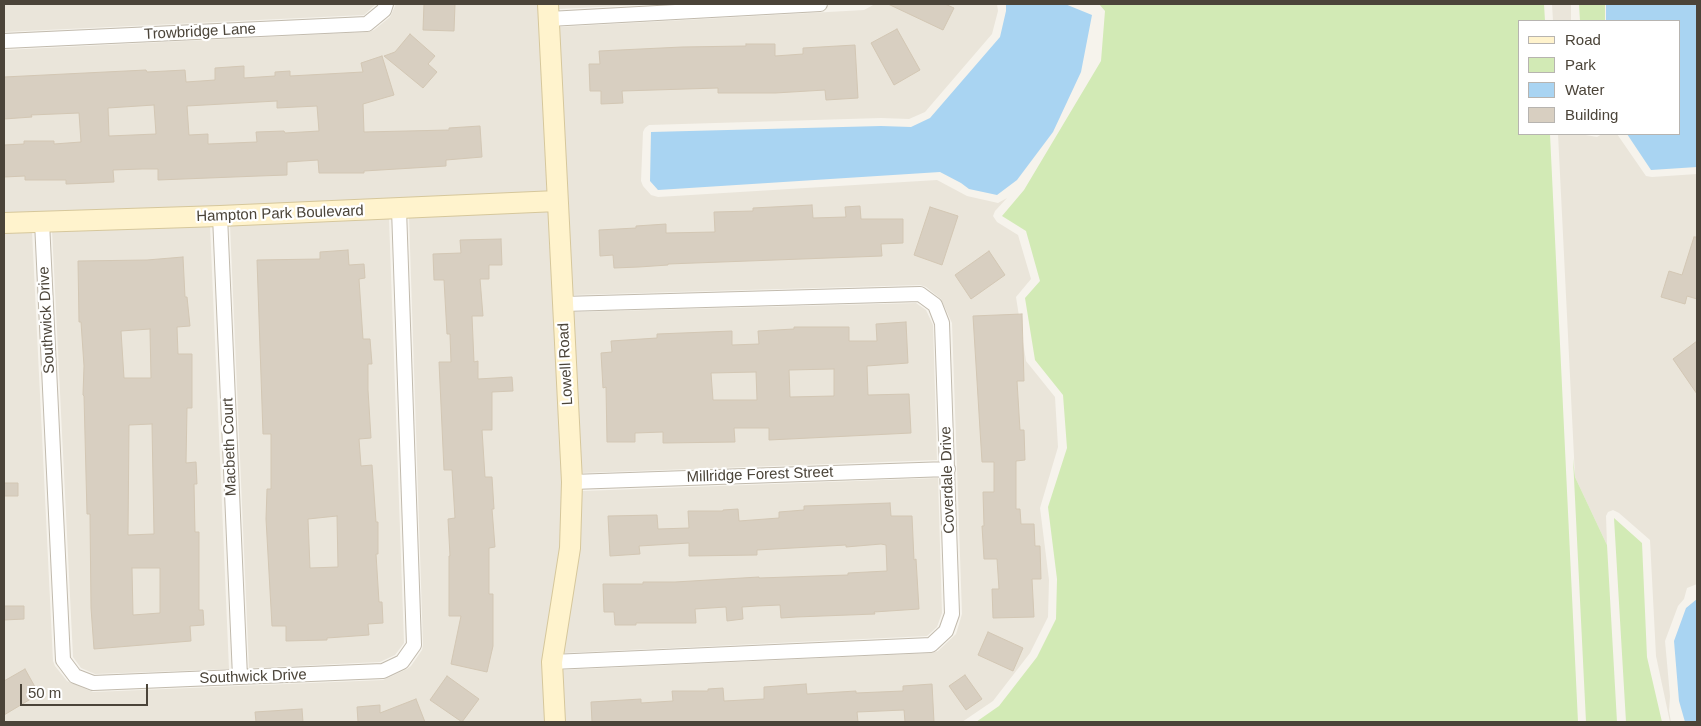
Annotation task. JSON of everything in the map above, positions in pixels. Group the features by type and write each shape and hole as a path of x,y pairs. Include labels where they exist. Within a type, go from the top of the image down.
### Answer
{"street":[{"name":"Trowbridge Lane","path":"4,41 367,24 384,10 386,4"},
{"path":"548,11 820,4"},
{"name":"Lowell Road","path":"548,11 572,482 570,548 552,662 554,722"},
{"name":"Hampton Park Boulevard","path":"4,223 399,209 557,200"},
{"name":"Southwick Drive","path":"42,222 63,660 75,676 93,683 383,671 402,662 414,645 399,209"},
{"name":"Macbeth Court","path":"220,216 240,677"},
{"name":"Coverdale Drive","path":"552,662 931,645 946,631 952,614 942,323 935,305 920,294 563,304"},
{"name":"Millridge Forest Street","path":"572,482 948,468"}],"shaded area":[{"path":"4,4 376,4 364,15 4,32"},
{"path":"396,4 538,4 547,192 220,208 4,214 4,50 368,32 374,30 390,17"},
{"path":"558,4 660,4 558,9"},
{"path":"875,4 997,4 998,11 992,34 925,112 909,119 881,118 649,125 643,132 641,181 651,195 658,197 937,180 967,196 998,203 1007,198 993,216 997,222 1018,235 1031,279 1016,297 1026,361 1055,397 1058,447 1040,508 1049,580 1048,617 1030,653 993,701 962,722 564,722 562,670 932,653 938,651 956,634 962,614 952,323 941,299 926,287 920,285 572,295 559,27 864,10"},
{"path":"1552,4 1571,4 1571,20 1553,20"},
{"path":"1558,135 1597,137 1600,135 1618,135 1646,176 1697,174 1697,584 1687,588 1665,641 1671,722 1656,656 1650,540 1613,510 1608,512 1606,516 1607,545 1575,477"},
{"path":"548,210 562,482 560,548 542,654 545,722 4,722 4,232 32,231 53,661 67,681 93,692 383,680 411,666 422,650 423,645 409,217"},
{"path":"389,218 404,643 395,655 380,662 249,668 230,225"},
{"path":"210,225 229,669 95,674 81,668 73,657 52,230"},
{"path":"916,303 926,310 933,325 937,460 581,473 573,312"},
{"path":"938,478 942,613 937,627 927,636 563,653 582,491"}],"green space":[{"path":"1099,4 1544,4 1545,20 1518,20 1518,135 1550,135 1578,722 976,722 999,706 1037,657 1056,619 1057,579 1048,507 1067,448 1063,395 1035,360 1025,298 1040,281 1026,231 1002,216 1024,190 1101,61 1105,11"},
{"path":"1579,4 1605,4 1605,20 1580,20"},
{"path":"1573,458 1575,477 1607,545 1617,722 1586,722"},
{"path":"1614,518 1642,543 1647,657 1662,722 1626,722"}],"water":[{"path":"1006,4 1065,4 1092,15 1081,72 1053,132 1017,180 997,195 969,189 940,172 658,190 650,181 651,132 881,126 911,127 930,118 1000,37"},
{"path":"1606,4 1697,4 1697,167 1651,170 1628,135 1681,135 1681,20 1606,20"},
{"path":"1697,599 1697,722 1685,722 1679,701 1674,641 1686,608"}],"building":[{"path":"424,4 455,4 454,31 423,30"},
{"path":"888,4 945,4 954,8 943,30"},
{"path":"897,29 920,70 894,85 871,43"},
{"path":"410,34 435,56 428,64 437,72 423,88 384,56 395,52"},
{"path":"746,44 775,44 775,56 803,54 803,48 855,45 858,98 826,100 825,90 775,93 718,93 718,88 622,91 623,103 601,104 601,91 590,91 589,64 600,64 599,51 746,46"},
{"path":"382,56 394,95 363,104 364,132 449,130 449,128 480,126 482,157 446,160 446,166 364,171 364,173 319,173 318,160 287,162 287,175 158,180 158,169 113,170 114,182 66,184 66,180 25,180 25,176 4,177 4,145 24,144 24,141 54,141 54,144 81,142 79,113 31,115 32,117 4,119 4,77 146,70 147,72 185,70 186,82 215,80 215,68 244,66 244,78 275,76 275,72 290,71 290,76 363,72 361,63","holes":["277,101 277,108 317,106 319,131 256,132 257,142 208,144 208,134 189,135 187,106","154,105 156,134 109,136 108,108"]},
{"path":"812,205 813,218 846,217 845,207 860,206 861,219 903,219 903,243 881,244 882,256 668,264 639,267 614,268 613,255 600,256 599,230 666,224 666,233 715,232 714,212 753,211 753,208"},
{"path":"930,207 958,216 942,265 914,255"},
{"path":"1694,237 1697,237 1697,299 1687,296 1685,304 1661,297 1669,271 1682,275"},
{"path":"501,239 502,265 489,265 489,279 480,279 483,316 472,316 474,362 478,361 478,379 512,377 513,391 492,392 492,430 482,430 485,477 492,477 495,547 489,548 489,594 493,594 493,646 487,672 451,664 461,616 449,616 450,556 448,519 455,518 452,470 444,470 439,362 451,362 450,334 447,334 444,280 434,280 433,254 461,253 460,240"},
{"path":"348,250 349,265 364,264 365,278 359,279 363,339 370,339 372,364 368,364 371,438 359,439 361,466 372,465 376,522 378,522 378,554 376,554 379,602 382,602 383,623 368,624 369,635 327,638 327,640 286,641 286,626 272,626 266,519 267,489 271,489 271,434 263,434 257,260 320,259 320,252","holes":["337,516 338,567 310,568 308,519"]},
{"path":"989,251 1005,275 971,299 955,275"},
{"path":"183,257 185,297 187,297 190,326 177,327 178,354 192,354 192,408 187,408 186,463 196,462 197,484 194,484 195,532 199,532 199,610 203,610 204,625 190,626 191,641 94,649 91,608 90,514 87,514 83,395 84,366 81,322 79,322 78,261 147,260","holes":["150,329 151,378 124,378 121,331","152,424 154,534 128,535 129,425","132,568 160,568 160,613 133,615"]},
{"path":"1022,314 1024,381 1017,381 1020,430 1024,430 1025,460 1016,461 1016,509 1020,509 1021,524 1034,524 1035,546 1040,546 1041,579 1032,579 1034,617 993,618 992,589 999,589 997,559 984,559 982,526 984,526 983,492 994,492 994,462 982,462 973,316"},
{"path":"906,322 908,363 867,366 868,395 909,394 911,433 769,440 769,428 734,428 735,442 663,443 663,432 635,433 635,442 607,442 606,387 603,388 601,353 612,352 611,341 657,338 657,334 732,331 732,345 759,344 758,331 794,329 794,327 849,327 849,341 877,341 876,324","holes":["834,369 834,396 790,397 789,370","756,372 757,400 713,400 711,373"]},
{"path":"1697,341 1697,394 1673,359"},
{"path":"4,483 18,483 18,496 4,496"},
{"path":"890,503 891,516 912,516 919,609 874,612 875,614 781,618 780,605 757,606 742,607 743,619 727,621 726,607 695,609 696,623 636,623 636,625 615,625 614,612 604,612 603,584 848,575 848,573 887,571 886,545 881,544 757,550 757,555 689,556 689,543 639,546 640,554 610,556 608,516 657,515 658,529 689,528 688,511 738,509 739,521 779,518 779,512 804,510 804,506"},
{"path":"4,606 24,606 24,619 4,620"},
{"path":"988,632 1023,648 1013,671 978,655"},
{"path":"25,669 39,694 4,715 4,681"},
{"path":"965,675 982,699 966,710 949,686"},
{"path":"447,676 479,699 462,722 430,700"},
{"path":"806,684 807,694 903,691 903,686 932,684 934,722 905,722 904,710 857,712 858,722 592,722 591,702 641,699 641,703 673,701 672,691 708,691 708,689 723,688 724,701 764,699 764,687"},
{"path":"416,699 425,722 358,722 357,707 380,705 380,713"},
{"path":"302,709 303,722 256,722 255,712"}]}
